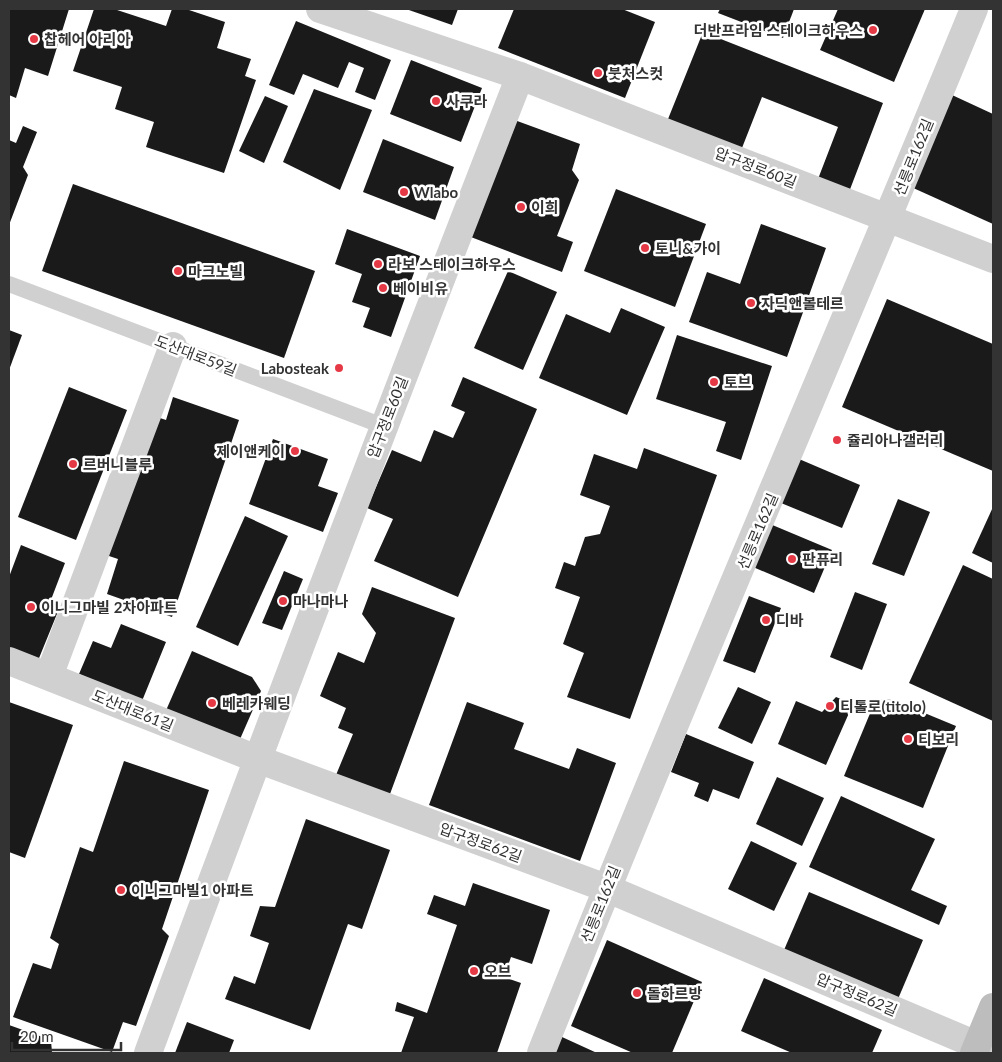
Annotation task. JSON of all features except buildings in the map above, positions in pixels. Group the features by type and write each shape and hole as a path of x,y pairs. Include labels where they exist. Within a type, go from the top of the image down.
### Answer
{"main road":[{"path":"982,1050 993,1007"}],"street":[{"name":"압구정로60길","path":"320,9 520,76 993,259"},
{"name":"선릉로162길","path":"541,1053 606,888 974,9"},
{"name":"압구정로60길","path":"256,759 383,426 520,76"},
{"path":"49,676 173,346"},
{"name":"도산대로61길","path":"9,661 256,759"},
{"name":"압구정로62길","path":"256,759 606,888 982,1050"},
{"path":"148,1053 256,759"}],"lane":[{"name":"도산대로59길","path":"9,284 383,426"}],"place":[{"name":"더반프라임 스테이크하우스","path":"873,30"},
{"name":"찹헤어 아리아","path":"34,39"},
{"name":"붓처스컷","path":"598,73"},
{"name":"사쿠라","path":"436,101"},
{"name":"Wlabo","path":"404,192"},
{"name":"이희","path":"521,207"},
{"name":"토니&가이","path":"645,248"},
{"name":"라보 스테이크하우스","path":"378,264"},
{"name":"마크노빌","path":"178,271"},
{"name":"베이비유","path":"383,288"},
{"name":"자딕앤볼테르","path":"751,303"},
{"name":"Labosteak","path":"339,368"},
{"name":"토브","path":"714,382"},
{"name":"쥴리아나갤러리","path":"837,440"},
{"name":"제이앤케이","path":"295,451"},
{"name":"르버니블루","path":"73,464"},
{"name":"판퓨리","path":"792,559"},
{"name":"마나마나","path":"283,601"},
{"name":"이니그마빌 2차아파트","path":"31,607"},
{"name":"디바","path":"766,620"},
{"name":"베레카웨딩","path":"212,703"},
{"name":"티톨로(titolo)","path":"830,706"},
{"name":"티보리","path":"908,739"},
{"name":"이니그마빌1 아파트","path":"121,890"},
{"name":"오브","path":"474,971"},
{"name":"돌하르방","path":"637,993"}]}
